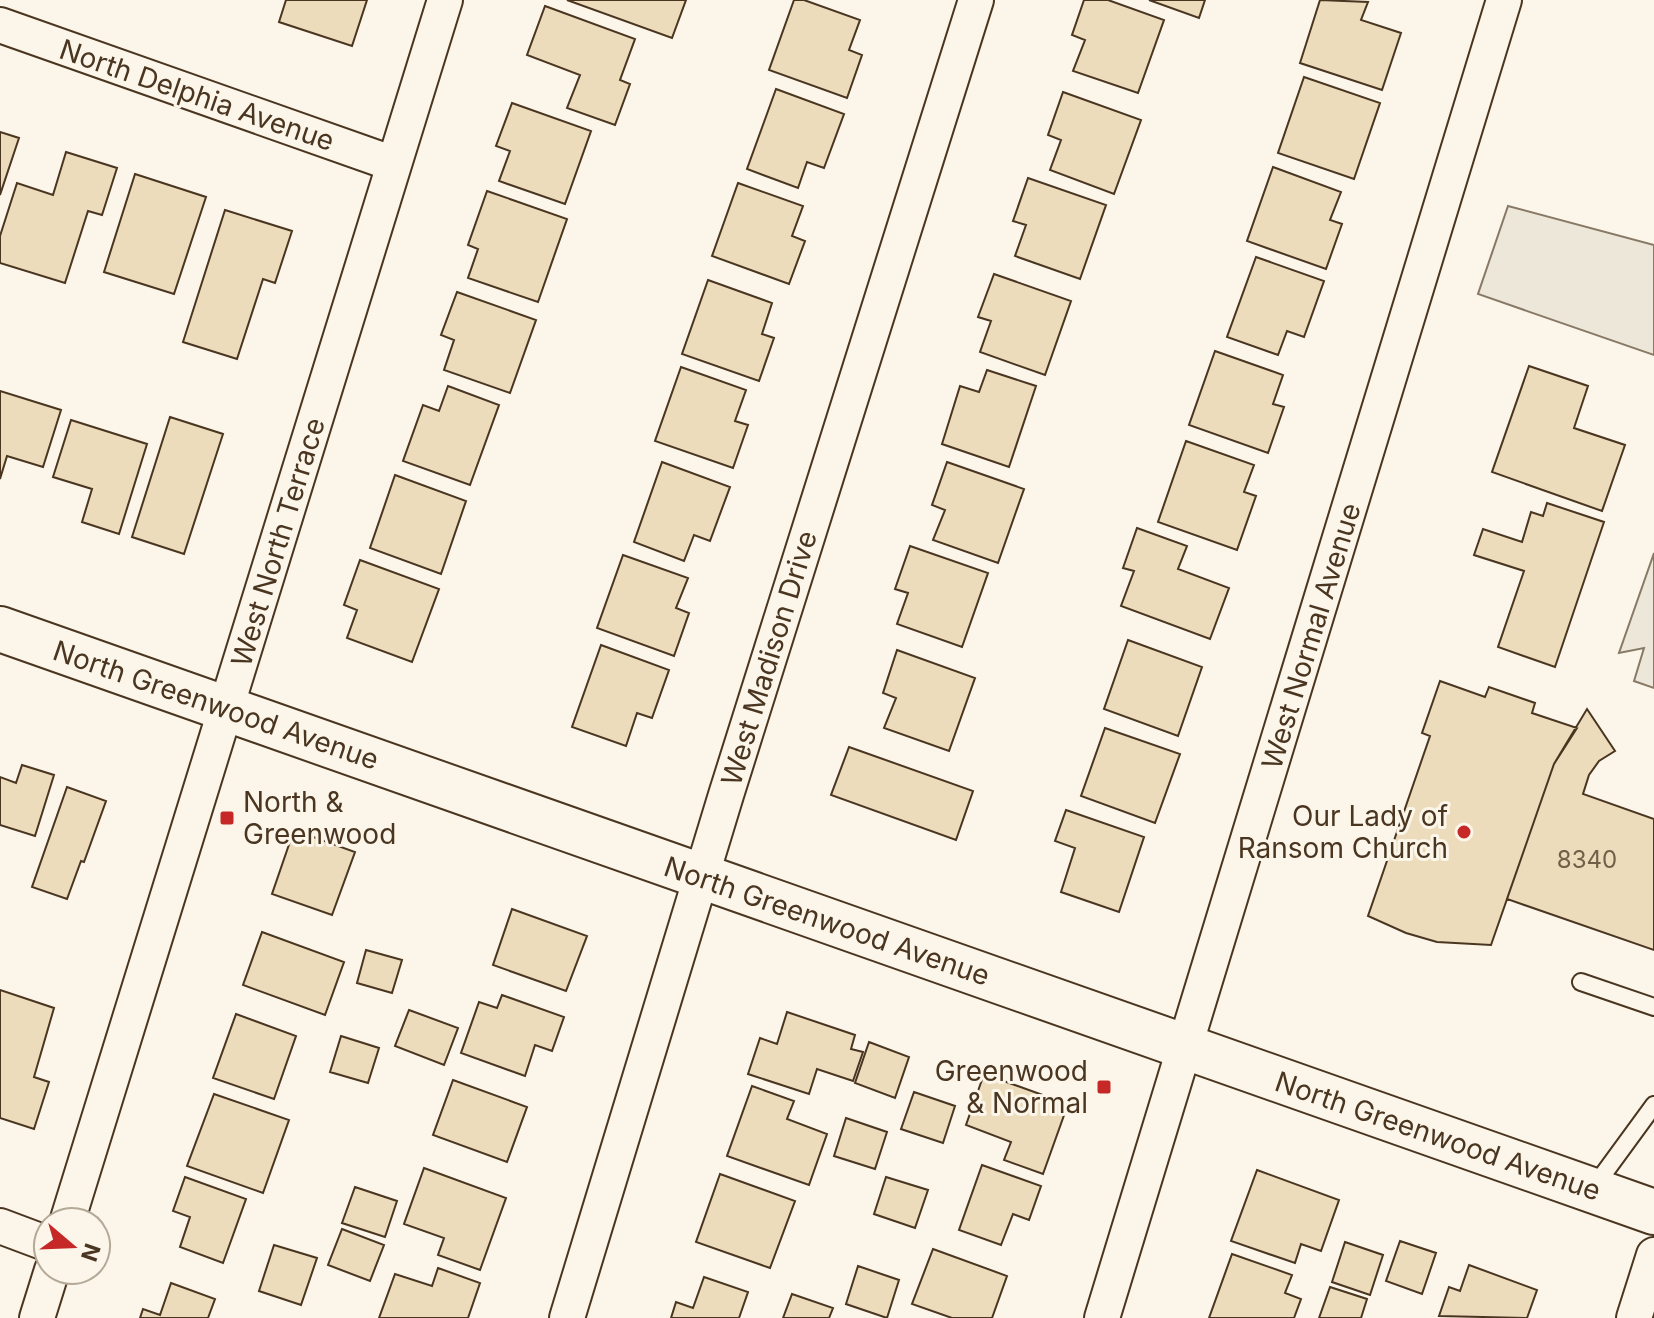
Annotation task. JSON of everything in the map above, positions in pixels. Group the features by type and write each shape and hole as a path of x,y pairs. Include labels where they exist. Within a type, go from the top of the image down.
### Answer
{"main road":[{"name":"North Greenwood Avenue","path":"0,629 1654,1212"}],"street":[{"name":"West North Terrace","path":"72,1206 445,0"},
{"name":"West Madison Drive","path":"567,1318 976,0"},
{"name":"West Normal Avenue","path":"1102,1318 1504,0"},
{"name":"North Delphia Avenue","path":"0,25 394,164"},
{"path":"0,1226 32,1238"},
{"path":"1634,1318 1654,1255"},
{"path":"37,1318 47,1286"}],"lane":[{"path":"1581,982 1654,1007"},
{"path":"1592,1190 1654,1105"}],"shaded area":[{"path":"1508,206 1654,245 1654,355 1478,294"},
{"path":"1654,553 1654,688 1634,681 1644,648 1619,653"}],"building":[{"path":"286,0 367,0 352,46 279,22"},
{"path":"567,0 686,0 672,38"},
{"path":"794,0 804,0 860,20 849,50 862,55 847,98 769,70"},
{"path":"1084,0 1108,0 1164,20 1138,93 1073,71 1085,40 1072,35"},
{"path":"1149,0 1205,0 1199,18"},
{"path":"1320,0 1368,2 1361,20 1401,33 1382,90 1300,63"},
{"path":"545,6 635,39 620,80 630,84 615,125 567,108 580,75 527,55"},
{"path":"1304,77 1380,103 1354,179 1278,153"},
{"path":"776,89 844,114 824,168 807,162 798,188 747,169"},
{"path":"1063,92 1141,120 1114,194 1050,170 1061,140 1048,135"},
{"path":"512,103 591,131 565,204 499,181 510,151 496,146"},
{"path":"0,132 19,138 0,195"},
{"path":"66,152 117,168 102,215 88,211 65,283 0,263 0,236 17,183 53,195"},
{"path":"1273,167 1341,192 1330,220 1342,224 1326,269 1247,241"},
{"path":"135,174 206,197 174,294 104,272"},
{"path":"1028,178 1106,205 1080,279 1015,256 1026,225 1013,221"},
{"path":"738,183 803,206 792,236 805,241 789,284 712,256"},
{"path":"487,191 567,219 538,302 468,278 478,249 468,245"},
{"path":"225,210 292,231 275,283 263,279 237,359 183,342"},
{"path":"1256,257 1324,281 1304,337 1287,331 1278,355 1227,337"},
{"path":"994,274 1071,301 1045,375 980,352 991,321 978,317"},
{"path":"708,280 772,303 762,334 774,338 759,381 682,354"},
{"path":"457,292 536,320 510,393 444,370 454,340 441,335"},
{"path":"1215,351 1283,375 1273,404 1284,407 1268,453 1189,425"},
{"path":"1529,366 1588,386 1574,428 1625,445 1602,511 1492,472"},
{"path":"681,367 746,390 735,421 748,425 733,468 655,441"},
{"path":"987,370 1036,386 1009,467 942,444 960,386 979,392"},
{"path":"448,386 499,405 470,485 403,461 423,405 439,411"},
{"path":"0,391 61,410 43,467 7,456 0,479"},
{"path":"170,417 223,434 184,554 132,537"},
{"path":"71,420 147,444 119,534 82,522 92,489 53,477"},
{"path":"1186,441 1254,465 1244,492 1256,496 1237,550 1158,522"},
{"path":"662,462 730,487 710,541 694,535 684,561 634,542"},
{"path":"947,462 1024,489 998,563 933,540 945,510 932,505"},
{"path":"395,475 466,501 441,574 370,548"},
{"path":"1547,503 1604,522 1555,667 1498,647 1524,571 1474,555 1483,529 1522,542 1531,512 1543,516"},
{"path":"1137,528 1187,546 1178,569 1229,588 1210,639 1121,606 1134,571 1123,568"},
{"path":"910,546 988,573 962,647 897,624 908,593 895,589"},
{"path":"623,555 688,578 676,608 689,613 674,656 597,628"},
{"path":"360,560 439,589 412,662 347,638 357,610 344,605"},
{"path":"1128,640 1202,667 1178,736 1104,709"},
{"path":"601,645 669,670 652,718 637,713 626,746 572,727"},
{"path":"897,650 975,678 949,751 884,728 896,698 883,693"},
{"name":"Our Lady of Ransom Church","path":"1440,681 1485,697 1489,687 1535,703 1532,713 1577,728 1554,764 1491,945 1437,942 1406,933 1368,916 1430,736 1422,733"},
{"path":"1587,709 1615,751 1599,761 1589,775 1583,794 1654,819 1654,950 1507,899 1554,764"},
{"path":"1105,728 1180,754 1155,823 1081,796"},
{"path":"849,747 973,791 956,840 831,795"},
{"path":"22,765 54,775 35,836 0,825 0,777 16,783"},
{"path":"67,787 106,801 67,899 32,887"},
{"path":"1066,810 1144,837 1119,912 1061,892 1075,848 1055,841"},
{"path":"294,830 355,852 332,915 272,894"},
{"path":"512,909 587,936 566,991 493,965"},
{"path":"262,932 344,962 325,1015 243,985"},
{"path":"366,950 402,960 392,993 357,983"},
{"path":"0,990 54,1008 34,1077 49,1082 34,1129 0,1118"},
{"path":"502,995 564,1017 552,1051 535,1045 525,1076 461,1053 479,1002 497,1008"},
{"path":"409,1010 458,1028 444,1065 395,1046"},
{"path":"787,1012 855,1035 851,1049 863,1052 853,1081 817,1069 809,1094 748,1074 760,1038 777,1044"},
{"path":"236,1014 296,1036 274,1099 213,1078"},
{"path":"341,1036 379,1048 368,1083 330,1072"},
{"path":"869,1042 909,1057 895,1098 855,1083"},
{"path":"984,1074 1068,1104 1043,1174 1004,1160 1011,1142 966,1125"},
{"path":"453,1080 527,1107 507,1162 433,1135"},
{"path":"752,1086 794,1101 787,1119 827,1134 809,1185 727,1156"},
{"path":"914,1092 955,1106 943,1143 901,1129"},
{"path":"214,1094 289,1120 263,1193 187,1166"},
{"path":"846,1118 887,1132 875,1169 834,1156"},
{"path":"982,1165 1041,1186 1029,1220 1013,1214 1001,1245 959,1230"},
{"path":"424,1168 506,1198 480,1270 438,1255 444,1238 404,1224"},
{"path":"1257,1170 1339,1200 1321,1251 1301,1244 1295,1263 1231,1241"},
{"path":"720,1174 795,1201 770,1268 696,1242"},
{"path":"185,1177 246,1199 223,1263 180,1247 190,1217 173,1211"},
{"path":"886,1177 928,1190 915,1228 874,1214"},
{"path":"355,1187 397,1201 385,1237 342,1223"},
{"path":"342,1229 384,1245 370,1281 328,1265"},
{"path":"1400,1241 1436,1253 1422,1294 1386,1281"},
{"path":"1345,1242 1383,1255 1370,1295 1332,1282"},
{"path":"274,1245 317,1258 301,1305 259,1291"},
{"path":"933,1249 1007,1276 992,1318 952,1318 912,1304"},
{"path":"1232,1254 1292,1275 1285,1293 1301,1299 1294,1318 1209,1318"},
{"path":"1469,1265 1537,1290 1527,1318 1439,1316 1449,1287 1460,1291"},
{"path":"858,1266 899,1280 887,1318 846,1304"},
{"path":"438,1268 480,1283 468,1318 379,1318 395,1274 432,1286"},
{"path":"704,1277 748,1292 739,1318 671,1318 676,1302 693,1308"},
{"path":"171,1283 215,1299 208,1318 140,1318 143,1309 160,1315"},
{"path":"1330,1287 1367,1299 1361,1318 1319,1318"},
{"path":"792,1294 833,1308 829,1318 783,1318"}],"place":[{"name":"North & Greenwood","path":"227,818"},
{"name":"Our Lady of Ransom Church","path":"1464,832"},
{"name":"Greenwood & Normal","path":"1104,1087"}]}
